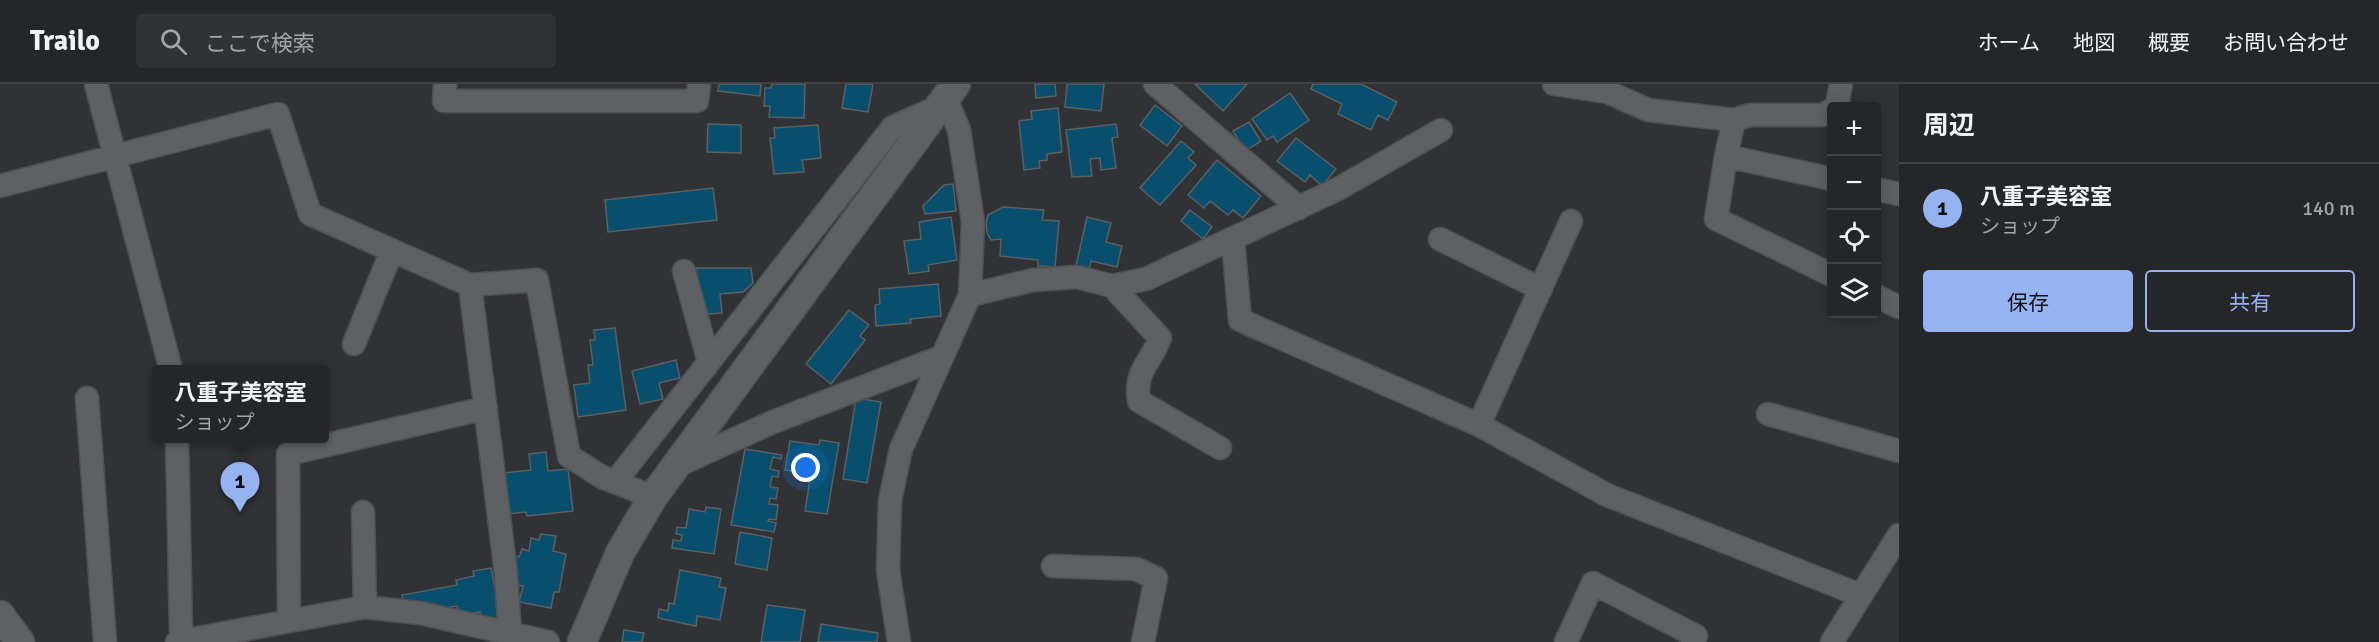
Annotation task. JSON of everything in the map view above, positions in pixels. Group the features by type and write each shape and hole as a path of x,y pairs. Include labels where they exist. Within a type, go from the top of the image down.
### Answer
{"street":[{"path":"96,84 170,365"},
{"path":"445,84 444,101 697,100 699,84"},
{"path":"1155,84 1299,208"},
{"path":"1554,84 1608,92 1648,110 1734,120 1750,115 1822,115 1827,112"},
{"path":"1838,102 1841,84"},
{"path":"899,642 888,570 890,500 901,449 970,295 973,222 959,130 944,93"},
{"path":"615,482 893,127 944,93"},
{"path":"582,642 620,554 652,497 944,93"},
{"path":"0,186 278,114 310,214 470,285 537,280 569,456 602,477 652,497"},
{"path":"1734,120 1716,219 1827,272"},
{"path":"970,295 1034,280 1077,277 1112,286 1146,279 1338,189 1441,130"},
{"path":"1726,156 1827,178"},
{"path":"1881,190 1899,194"},
{"path":"1479,425 1571,221"},
{"path":"1440,238 1541,290"},
{"path":"1233,240 1240,320 1479,425 1607,495 1860,596"},
{"path":"354,344 392,250"},
{"path":"684,271 709,362"},
{"path":"470,285 486,408 510,632"},
{"path":"1112,286 1160,338 1156,350 1138,378 1139,401 1220,448"},
{"path":"1881,298 1899,307"},
{"path":"676,466 773,422 941,357"},
{"path":"87,398 105,642"},
{"path":"289,621 288,454 486,408"},
{"path":"1767,414 1899,451"},
{"path":"177,443 179,636 289,621 365,607 420,613 548,642"},
{"path":"363,512 365,607"},
{"path":"1832,642 1860,596 1892,557 1899,535"},
{"path":"1053,566 1136,569 1156,578 1143,642"},
{"path":"1566,642 1593,584 1696,636 1692,642"},
{"path":"0,615 20,642"}],"building":[{"path":"719,84 761,84 760,96 718,91"},
{"path":"772,84 805,84 804,118 769,117 770,106 764,106 765,88 771,88"},
{"path":"846,84 873,84 868,112 842,108"},
{"path":"1035,84 1055,84 1056,96 1036,98"},
{"path":"1067,84 1104,84 1101,111 1065,107"},
{"path":"1195,84 1247,84 1223,111"},
{"path":"1313,84 1361,84 1397,102 1388,120 1378,115 1371,130 1338,114 1342,104 1311,89"},
{"path":"1290,93 1309,120 1277,142 1273,136 1267,140 1252,119"},
{"path":"1155,105 1182,126 1167,146 1140,125"},
{"path":"1058,108 1062,152 1047,154 1047,160 1039,161 1040,168 1024,170 1019,121 1032,119 1031,111"},
{"path":"1249,122 1261,141 1245,151 1233,131"},
{"path":"708,124 741,125 741,153 707,152"},
{"path":"1116,124 1118,137 1112,138 1116,168 1101,170 1100,158 1090,159 1092,176 1072,177 1066,130"},
{"path":"818,125 821,158 802,160 804,172 774,174 770,138 775,138 774,128"},
{"path":"1296,138 1336,169 1322,186 1310,175 1305,182 1277,161"},
{"path":"1181,141 1194,152 1188,158 1196,165 1160,205 1140,188"},
{"path":"1217,160 1261,196 1243,218 1233,210 1228,215 1210,201 1204,208 1188,195"},
{"path":"953,184 956,211 925,214 923,206 944,185"},
{"path":"713,188 717,220 608,232 605,200"},
{"path":"1003,207 1044,210 1042,220 1059,221 1055,267 1038,266 1038,260 1000,256 1001,239 991,240 987,233 986,223 988,215"},
{"path":"1190,210 1212,227 1203,239 1181,221"},
{"path":"951,217 957,260 928,265 929,271 909,274 904,241 921,239 919,222"},
{"path":"1087,217 1111,223 1106,242 1122,246 1117,267 1091,261 1089,269 1076,266"},
{"path":"694,268 751,268 753,283 743,292 720,294 722,313 707,314"},
{"path":"938,284 941,316 910,319 911,323 876,326 875,305 880,304 879,289"},
{"path":"849,310 869,325 860,336 865,340 831,384 806,364"},
{"path":"615,328 626,410 578,417 574,385 590,383 588,365 593,365 590,340 595,340 594,330"},
{"path":"676,360 680,378 659,383 663,399 640,404 632,371"},
{"path":"856,398 881,402 867,483 843,479"},
{"path":"820,440 839,443 827,514 805,511 811,473 785,470 790,441 819,445"},
{"path":"745,449 782,455 781,459 773,457 770,469 779,471 778,477 772,476 770,487 778,488 776,499 770,498 769,504 778,505 776,520 769,519 768,521 776,523 774,532 731,525"},
{"path":"546,452 548,471 568,469 573,511 527,516 526,512 507,514 503,473 531,470 529,454"},
{"path":"706,507 721,509 714,554 672,548 673,540 681,541 682,535 676,534 677,527 686,528 689,509 705,512"},
{"path":"740,532 772,538 767,570 735,564"},
{"path":"541,534 556,536 553,551 566,554 559,592 554,592 551,608 519,602 523,586 513,585 514,555 519,557 522,549 529,551 531,538 539,540"},
{"path":"491,568 502,623 482,621 480,612 460,616 457,606 432,610 403,604 402,595 457,585 456,580 474,576 473,571"},
{"path":"680,570 721,578 719,587 726,588 720,620 697,616 696,626 658,618 659,609 668,611 669,603 674,604"},
{"path":"767,605 805,610 800,642 761,642"},
{"path":"821,624 878,633 877,642 818,642"},
{"path":"624,630 644,633 642,642 622,642"}],"place":[{"name":"八重子美容室","path":"240,512"}]}
